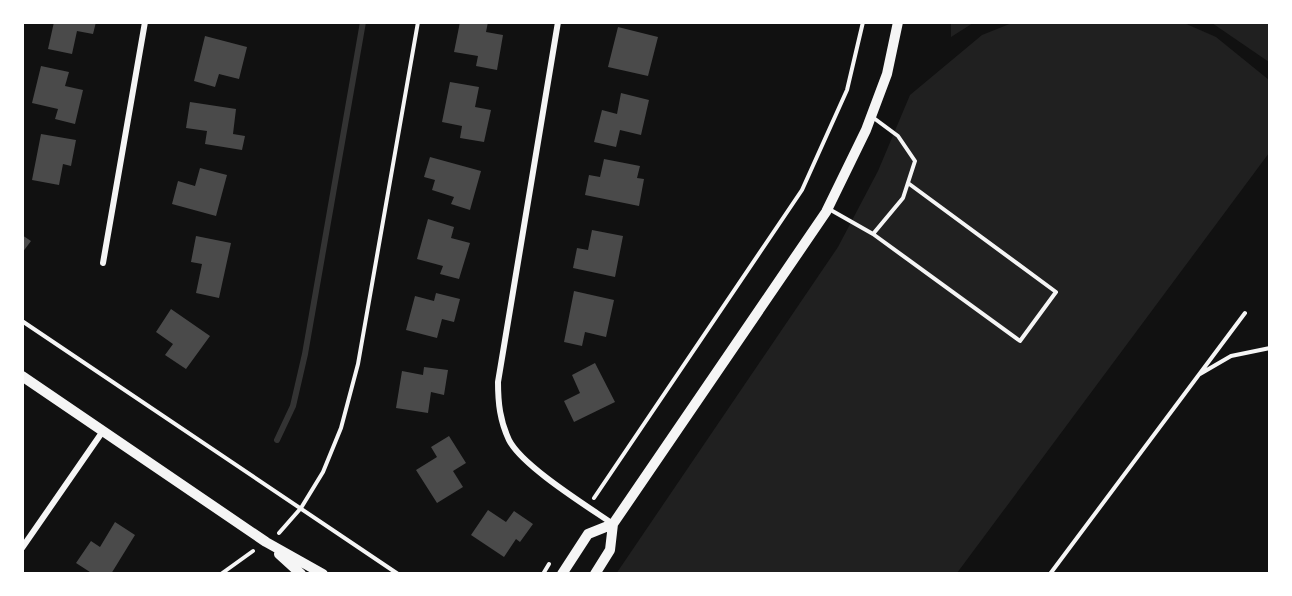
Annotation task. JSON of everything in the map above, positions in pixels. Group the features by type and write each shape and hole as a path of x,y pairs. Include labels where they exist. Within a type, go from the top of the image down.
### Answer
{"street":[{"path":"103,263 145,22"},
{"path":"558,22 498,382 498,411 510,442 529,463 613,524"},
{"path":"595,573 609,550 613,524 828,209 872,116 887,74 898,22"},
{"path":"22,376 266,542 323,573"},
{"path":"22,548 103,431"},
{"path":"562,573 588,534 613,524"},
{"path":"266,542 301,573"}],"lane":[{"path":"872,116 898,136 915,161 903,198 873,234"},
{"path":"828,209 873,234 1020,341 1056,292 908,183"}],"path":[{"path":"221,573 283,531 301,508 322,472 341,428 358,363 418,22"},
{"path":"588,507 802,190 847,90 863,22"},
{"path":"1050,573 1245,313"},
{"path":"22,321 398,573"},
{"path":"1196,376 1231,356 1269,348"},
{"path":"543,573 555,554"}],"shaded area":[{"path":"951,22 973,23 951,37"},
{"path":"1012,23 1184,23 1216,37 1269,80 1269,153 957,573 616,574 838,247 878,171 910,95 982,35"},
{"path":"1212,23 1269,23 1269,62"}],"building":[{"path":"54,22 96,22 93,34 77,31 72,54 48,49"},
{"path":"460,22 488,22 486,32 503,35 497,70 476,66 478,56 454,52"},
{"path":"618,27 658,37 648,76 608,67"},
{"path":"205,36 247,47 239,79 219,74 215,87 194,81"},
{"path":"41,66 69,72 65,86 83,90 75,124 55,119 58,109 32,103"},
{"path":"450,82 479,87 475,107 491,110 484,142 460,138 462,126 442,122"},
{"path":"621,93 649,100 641,135 620,130 616,147 594,142 602,110 617,114"},
{"path":"190,102 236,109 233,134 245,136 242,150 205,144 207,131 186,128"},
{"path":"41,134 76,140 71,166 63,164 59,185 32,180"},
{"path":"430,157 481,171 470,210 451,204 454,197 432,190 435,180 424,177"},
{"path":"604,159 640,166 637,178 644,179 639,206 585,195 589,175 600,177"},
{"path":"200,168 227,175 216,216 172,204 178,181 195,186"},
{"path":"428,219 454,227 451,238 470,243 459,279 440,274 443,266 417,259"},
{"path":"592,230 623,236 615,277 573,268 577,248 588,250"},
{"path":"22,235 31,241 22,253"},
{"path":"196,236 231,243 219,298 196,293 202,264 191,262"},
{"path":"574,291 614,300 606,337 585,332 582,346 564,342"},
{"path":"436,293 460,299 454,322 442,319 437,338 406,330 415,296 434,301"},
{"path":"171,309 210,336 186,369 165,355 173,344 156,332"},
{"path":"595,363 615,402 574,422 564,401 580,393 572,375"},
{"path":"424,367 448,370 444,395 431,392 428,413 396,408 402,371 423,375"},
{"path":"449,436 466,463 453,471 463,487 437,503 416,470 437,457 431,447"},
{"path":"488,510 506,522 514,511 533,524 520,542 516,539 504,557 471,535"},
{"path":"115,522 135,535 111,574 93,574 76,563 91,541 100,547"}],"waterway":[{"path":"277,440 293,406 305,354 363,22"}]}
